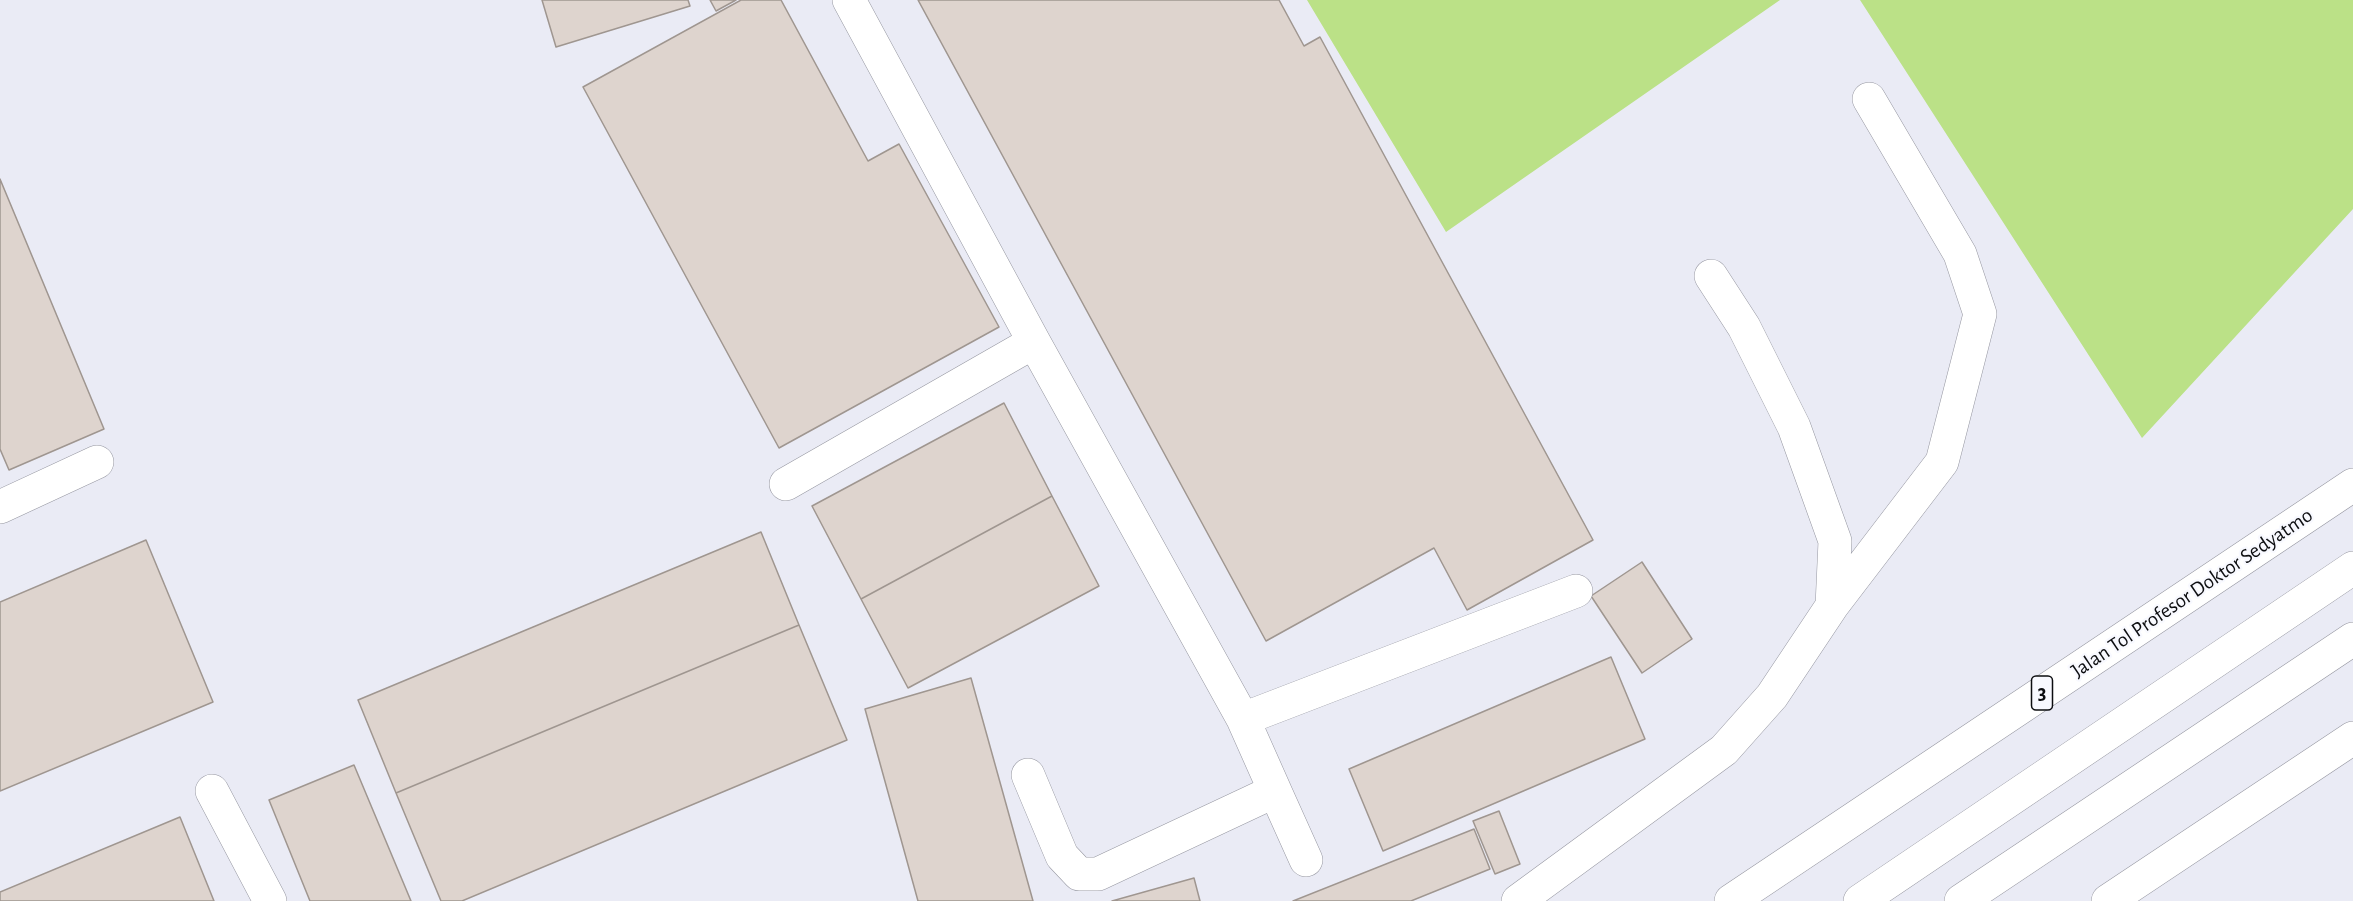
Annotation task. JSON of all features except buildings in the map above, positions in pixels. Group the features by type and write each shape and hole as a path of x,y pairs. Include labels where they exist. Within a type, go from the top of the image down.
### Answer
{"main road":[{"path":"849,0 1034,342 1243,719 1306,860"},
{"path":"1518,901 1724,750 1772,696 1832,606 1942,462 1980,314 1960,254 1869,99"},
{"path":"1711,276 1744,327 1794,427 1835,541 1832,606"},
{"path":"786,484 1034,342"},
{"path":"0,507 97,462"},
{"name":"Jalan Tol Profesor Doktor Sedyatmo","path":"1731,901 2353,485"},
{"path":"1860,901 2353,568"},
{"path":"1243,719 1576,591"},
{"path":"1960,901 2353,639"},
{"path":"2108,901 2353,738"},
{"path":"2138,901 2353,764"},
{"path":"1028,775 1062,856 1078,874 1098,874 1275,791"},
{"path":"212,791 270,901"}],"green space":[{"path":"1307,0 1780,0 1446,232"},
{"path":"1860,0 2353,0 2353,209 2142,438"}]}
